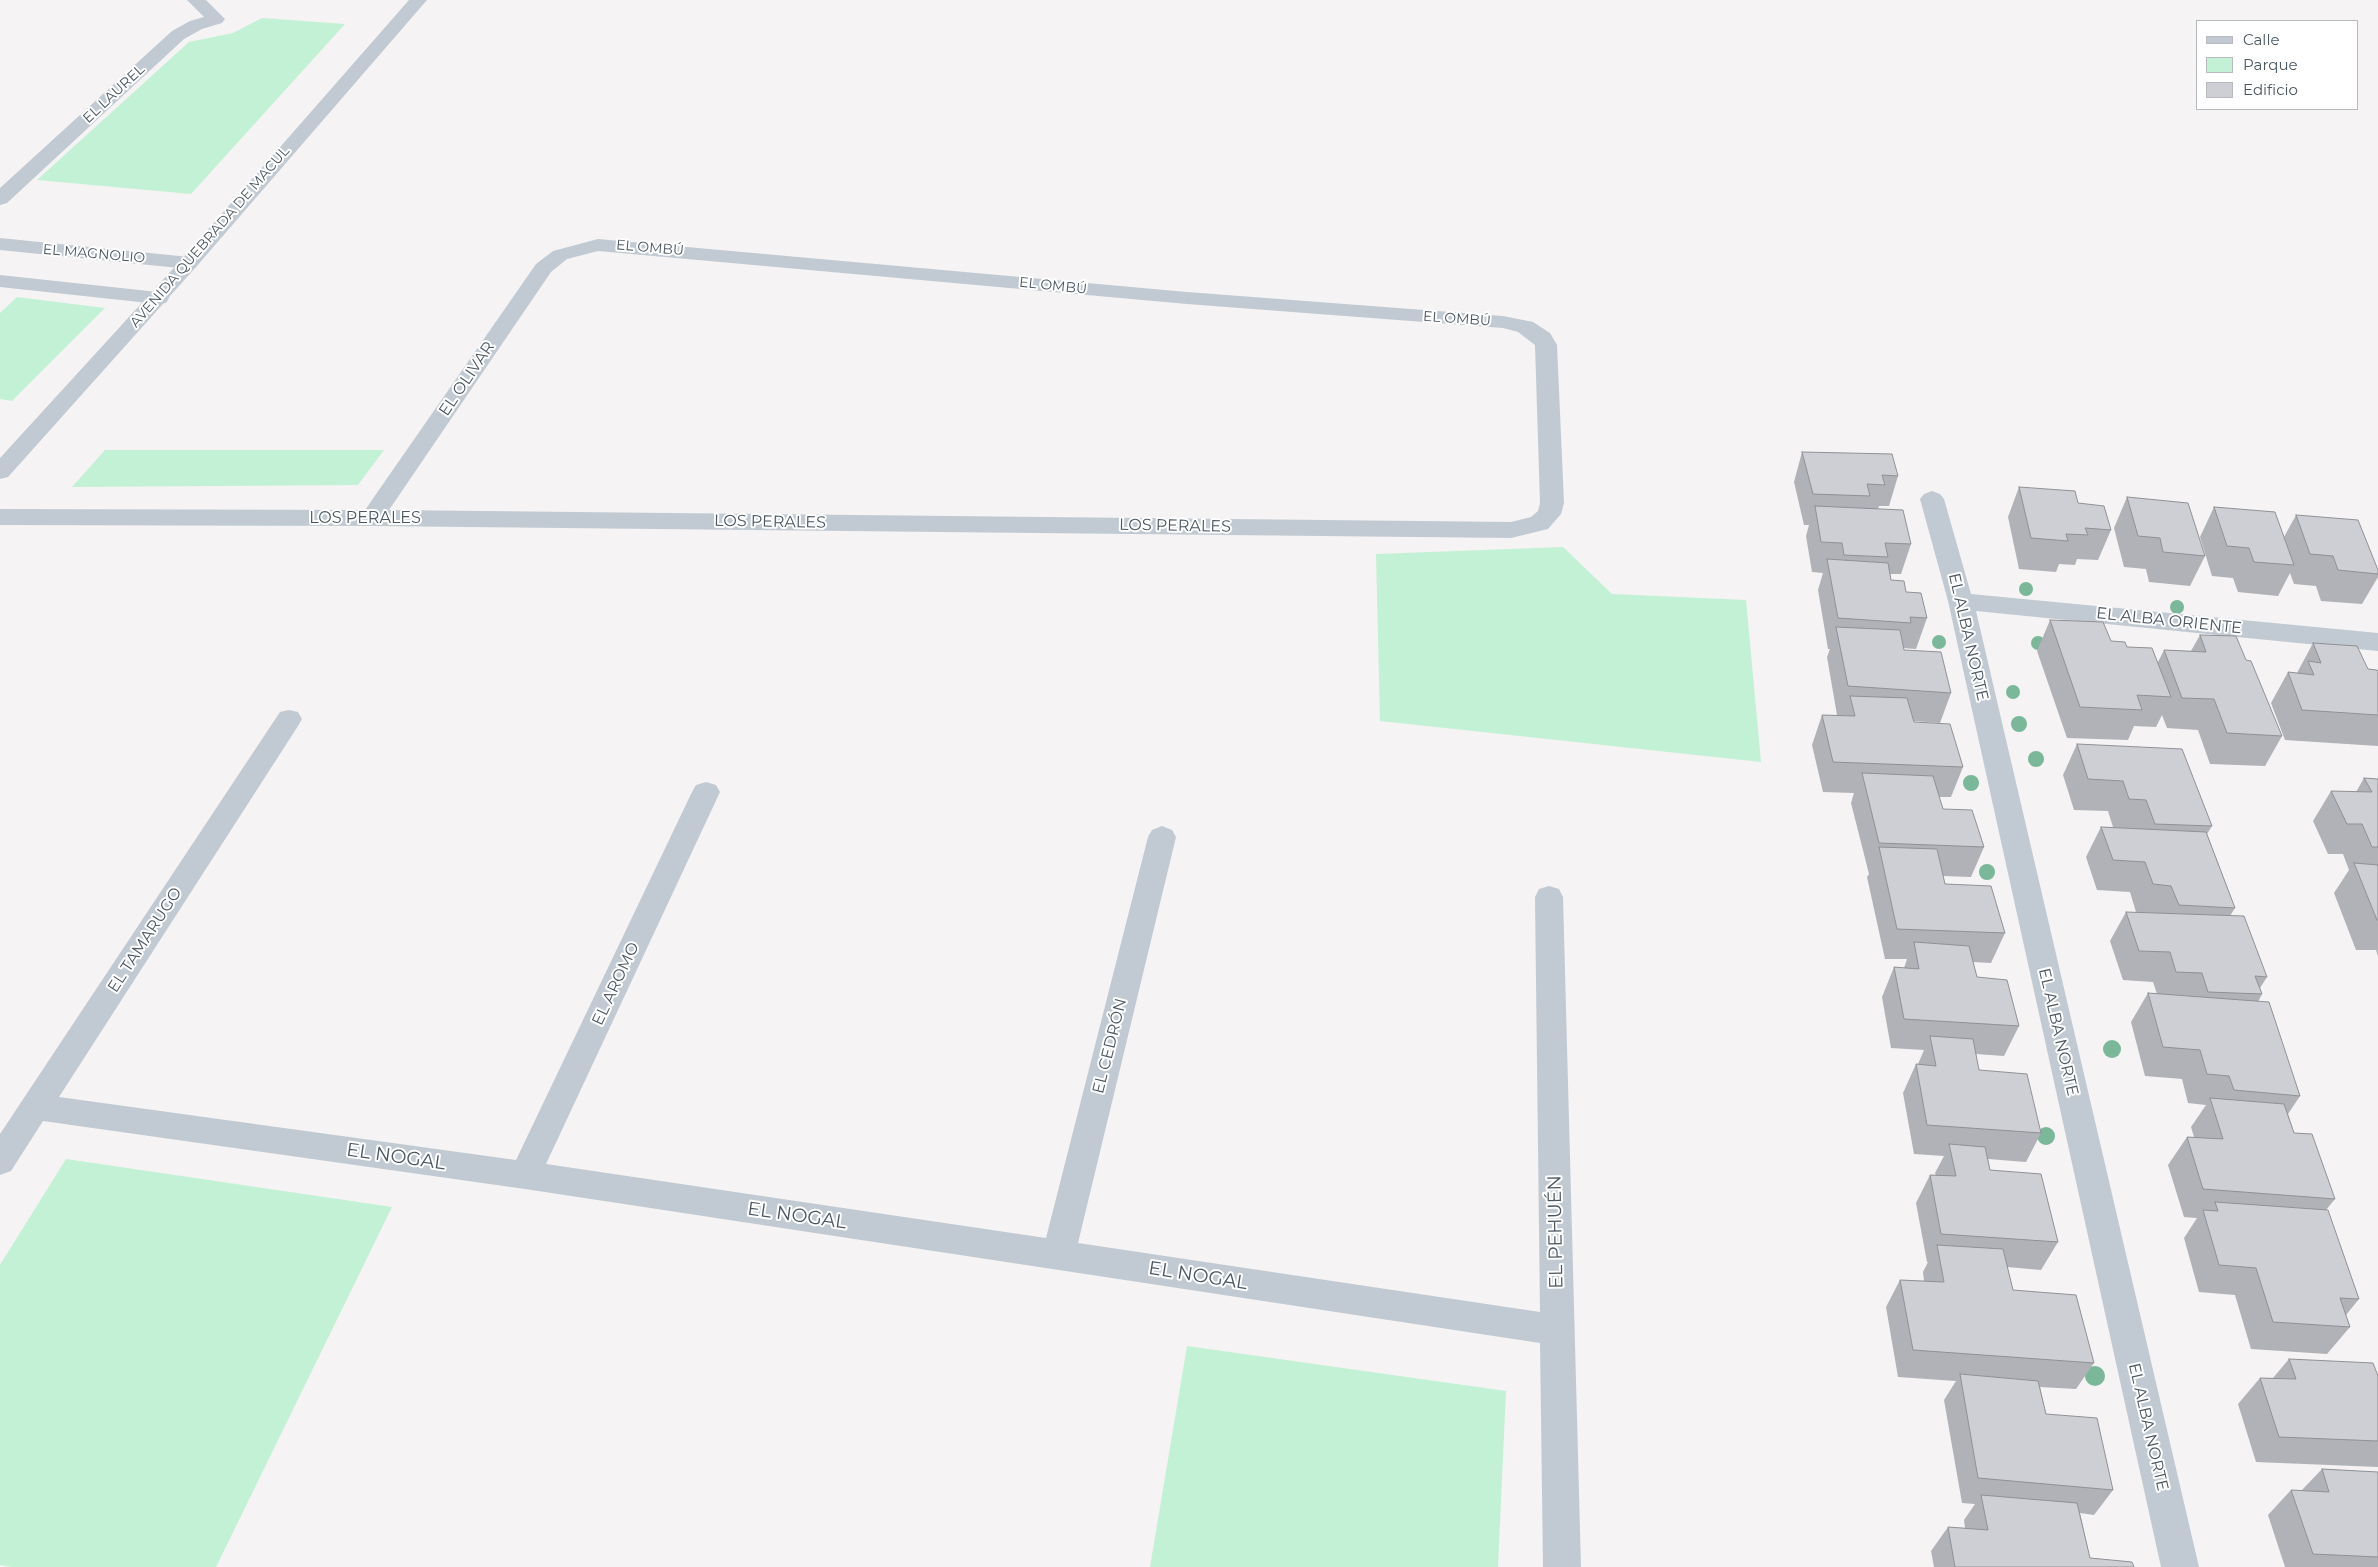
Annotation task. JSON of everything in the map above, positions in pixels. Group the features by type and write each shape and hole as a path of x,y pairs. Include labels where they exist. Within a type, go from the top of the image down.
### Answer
{"street":[{"name":"EL LAUREL","path":"0,199 178,36 196,25 216,19 196,0"},
{"name":"AVENIDA QUEBRADA DE MACUL","path":"0,472 158,298 418,0"},
{"name":"EL MAGNOLIO","path":"0,244 189,262"},
{"name":"EL OMBÚ","path":"572,250 598,244 611,244 1113,292 1503,322 1526,327 1534,332 1546,345 1547,352 1552,503 1549,514 1539,523"},
{"name":"EL OLIVAR","path":"372,518 543,268 560,255 572,250"},
{"path":"0,281 158,298"},
{"name":"EL ALBA NORTE","path":"1932,499 1961,600 2180,1567"},
{"name":"LOS PERALES","path":"0,517 372,518 1511,530 1526,528 1539,523"},
{"name":"EL ALBA ORIENTE","path":"1961,600 2378,642"},
{"name":"EL TAMARUGO","path":"0,1161 289,719"},
{"name":"EL AROMO","path":"525,1175 706,792"},
{"name":"EL CEDRÓN","path":"1058,1255 1162,837"},
{"name":"EL PEHUÉN","path":"1549,897 1562,1567"},
{"name":"EL NOGAL","path":"35,1107 525,1175 1558,1330"}],"green space":[{"path":"262,18 345,24 191,194 37,180 189,42 233,33"},
{"path":"17,297 105,308 12,401 0,399 0,313"},
{"path":"105,450 384,450 358,485 72,487"},
{"path":"1563,547 1612,594 1746,600 1761,762 1380,721 1376,554"},
{"path":"66,1159 392,1207 216,1567 12,1567 0,1565 0,1265"},
{"path":"1187,1346 1506,1391 1498,1567 1150,1567"}],"building":[{"path":"1802,452 1892,454 1898,476 1882,475 1885,485 1867,484 1870,496 1813,494"},
{"path":"2019,487 2075,491 2078,503 2104,506 2111,530 2085,528 2088,535 2066,534 2068,541 2031,538"},
{"path":"2127,497 2188,503 2205,556 2163,552 2160,538 2138,536"},
{"path":"1815,506 1903,510 1911,544 1885,543 1888,557 1844,555 1842,543 1821,542"},
{"path":"2214,507 2275,512 2294,565 2254,562 2249,548 2227,546"},
{"path":"2296,515 2358,520 2378,574 2338,570 2333,556 2310,554"},
{"path":"1827,559 1888,563 1891,580 1904,581 1906,592 1921,593 1927,618 1910,617 1911,623 1838,618"},
{"path":"2050,620 2103,622 2111,641 2125,642 2127,647 2152,648 2171,697 2137,695 2142,710 2080,707"},
{"path":"1836,627 1900,630 1904,650 1941,652 1951,693 1848,686"},
{"path":"2200,635 2236,636 2246,660 2251,661 2282,736 2227,733 2214,699 2182,698 2164,650 2206,652"},
{"path":"2313,643 2357,646 2368,669 2378,671 2378,715 2302,710 2288,672 2314,675 2308,661 2321,663"},
{"path":"1850,696 1907,698 1914,722 1950,724 1963,767 1833,762 1822,715 1855,716"},
{"path":"2077,744 2182,749 2212,826 2155,824 2146,800 2129,799 2123,781 2088,779"},
{"path":"1862,773 1933,776 1943,809 1972,810 1984,847 1879,843"},
{"path":"2364,778 2378,779 2378,847 2372,847 2362,824 2347,824 2331,791 2372,792"},
{"path":"2101,827 2206,832 2235,908 2179,905 2171,886 2153,884 2145,862 2113,860"},
{"path":"1879,847 1937,849 1945,884 1991,886 2005,933 1897,929"},
{"path":"2354,863 2378,865 2378,920 2377,920"},
{"path":"2126,912 2244,916 2267,977 2255,976 2262,994 2208,992 2202,973 2176,972 2170,952 2139,951"},
{"path":"1914,942 1969,946 1977,977 2007,980 2019,1026 1904,1019 1894,967 1919,969"},
{"path":"2148,993 2269,1002 2300,1096 2234,1090 2229,1076 2207,1074 2200,1050 2163,1047"},
{"path":"1930,1036 1973,1039 1979,1070 2027,1074 2041,1133 1927,1125 1916,1064 1936,1066"},
{"path":"2210,1098 2284,1104 2294,1133 2312,1134 2335,1199 2203,1189 2187,1137 2223,1139"},
{"path":"1949,1144 1985,1147 1990,1170 2041,1174 2058,1242 1941,1234 1930,1175 1956,1176"},
{"path":"2215,1202 2328,1210 2359,1299 2340,1298 2350,1327 2273,1322 2256,1268 2219,1265 2203,1210 2218,1211"},
{"path":"1937,1245 2003,1249 2013,1290 2076,1295 2094,1363 1913,1350 1900,1280 1944,1282"},
{"path":"2289,1359 2373,1363 2378,1376 2378,1441 2279,1437 2260,1378 2296,1379"},
{"path":"1960,1374 2038,1381 2046,1414 2097,1418 2113,1490 1978,1478"},
{"path":"2322,1469 2378,1472 2378,1557 2313,1554 2291,1490 2329,1492"},
{"path":"1981,1495 2077,1503 2090,1558 2132,1562 2134,1567 1955,1567 1948,1527 1988,1530"}]}
